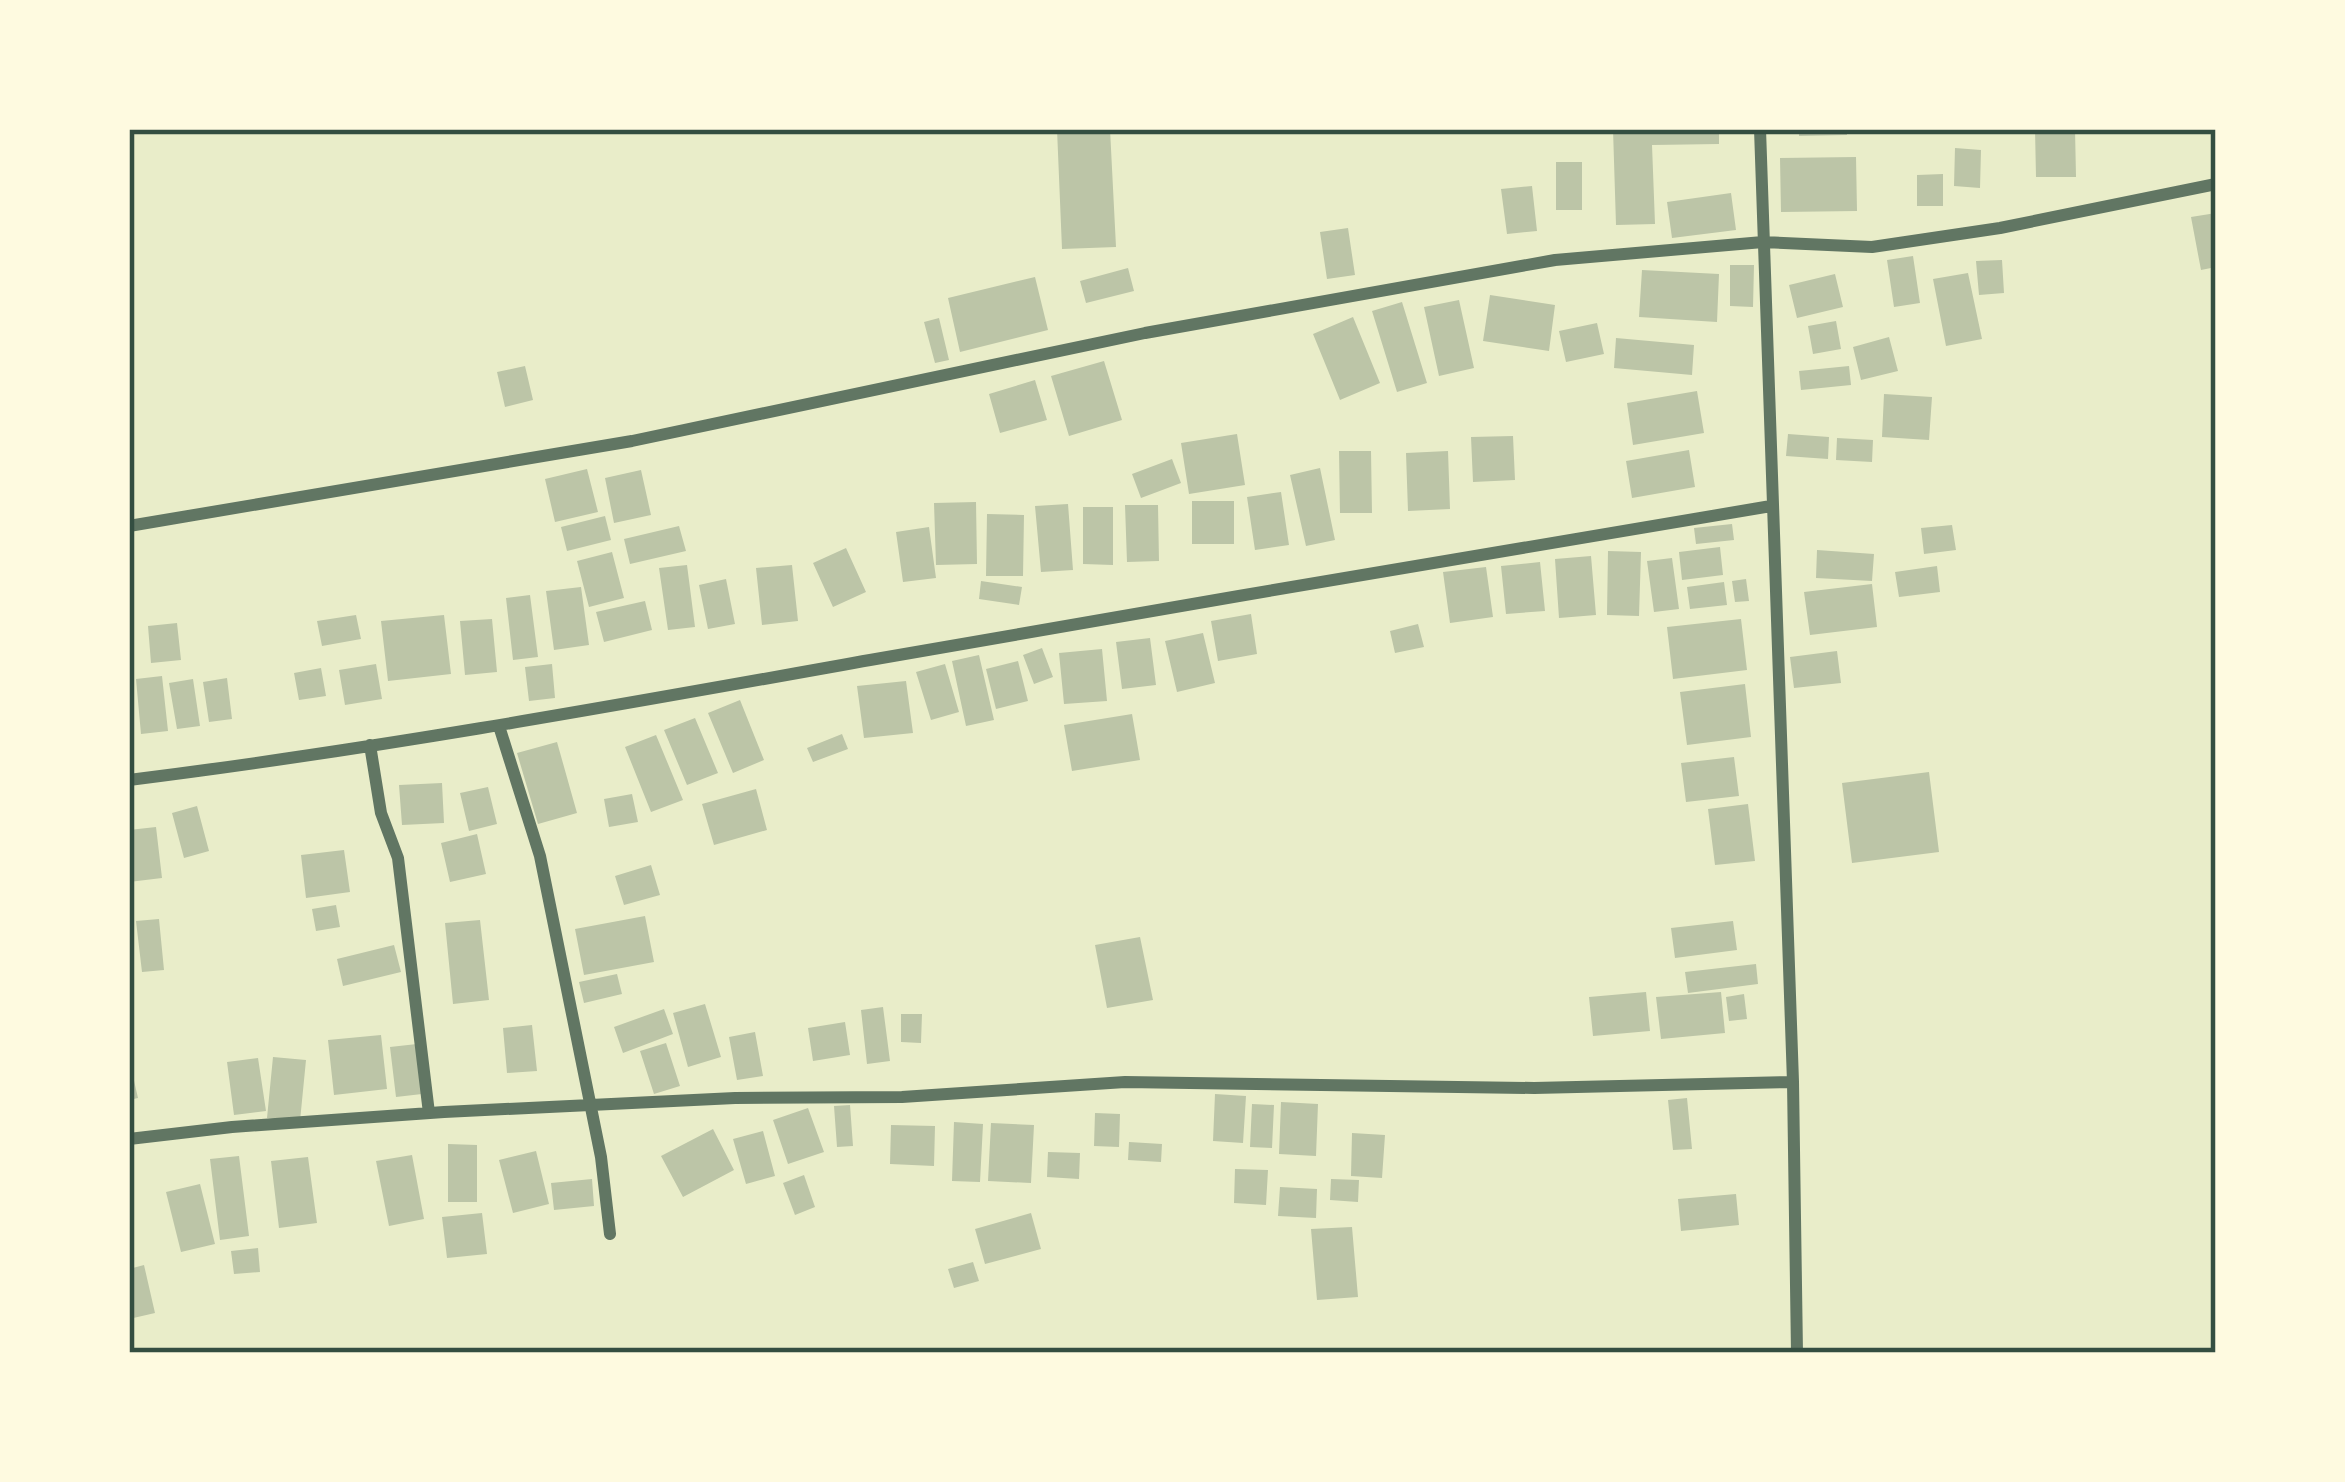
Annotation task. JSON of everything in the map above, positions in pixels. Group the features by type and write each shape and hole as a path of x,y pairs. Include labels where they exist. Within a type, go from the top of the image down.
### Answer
{"street":[{"path":"1760,129 1793,1082 1797,1353"},
{"path":"129,526 632,441 1145,333 1555,260 1763,242 1872,247 2000,228 2216,184"},
{"path":"129,779 499,726 1771,506"},
{"path":"499,726 540,856 610,1234"},
{"path":"370,745 381,813 398,859 429,1113"},
{"path":"129,1139 232,1126 429,1113 735,1098 902,1097 1125,1082 1534,1088 1793,1082"}],"building":[{"path":"1057,129 1110,129 1116,247 1062,249"},
{"path":"1613,129 1719,129 1719,144 1652,145 1655,224 1616,225"},
{"path":"1799,129 1847,129 1847,135 1799,136"},
{"path":"2035,129 2075,129 2076,177 2036,177"},
{"path":"1955,148 1981,150 1980,188 1954,186"},
{"path":"1856,157 1857,211 1781,212 1780,158"},
{"path":"1556,162 1582,162 1582,210 1556,210"},
{"path":"1943,174 1943,206 1917,206 1917,175"},
{"path":"1532,186 1537,231 1507,234 1501,189"},
{"path":"1731,193 1736,230 1672,238 1667,202"},
{"path":"2216,213 2216,267 2201,270 2191,217"},
{"path":"1348,228 1355,275 1327,279 1320,232"},
{"path":"1913,256 1920,303 1894,307 1887,260"},
{"path":"2002,260 2004,293 1979,295 1976,261"},
{"path":"1730,265 1754,265 1753,307 1730,306"},
{"path":"1128,268 1134,291 1086,303 1080,281"},
{"path":"1642,270 1719,274 1717,322 1639,317"},
{"path":"1968,273 1982,339 1946,346 1933,279"},
{"path":"1835,274 1843,307 1797,318 1789,285"},
{"path":"1035,277 1048,330 960,352 948,298"},
{"path":"1490,295 1555,305 1549,351 1483,341"},
{"path":"1459,300 1474,368 1439,376 1424,307"},
{"path":"1402,302 1427,383 1397,392 1372,311"},
{"path":"1353,317 1380,383 1340,400 1313,334"},
{"path":"939,318 949,360 935,363 924,322"},
{"path":"1836,321 1841,349 1813,354 1808,326"},
{"path":"1597,323 1604,354 1566,362 1559,331"},
{"path":"1889,337 1898,371 1861,380 1853,347"},
{"path":"1616,338 1694,345 1692,375 1614,368"},
{"path":"1104,361 1122,420 1069,436 1051,376"},
{"path":"525,366 533,400 505,407 497,372"},
{"path":"1849,366 1851,385 1801,390 1799,371"},
{"path":"1035,380 1047,420 1000,433 989,394"},
{"path":"1697,391 1704,433 1633,445 1627,403"},
{"path":"1884,394 1932,397 1929,440 1882,437"},
{"path":"1237,434 1245,485 1189,494 1181,443"},
{"path":"1788,434 1829,437 1828,459 1786,456"},
{"path":"1513,436 1515,480 1473,482 1471,437"},
{"path":"1837,438 1873,440 1872,462 1836,460"},
{"path":"1689,450 1695,487 1632,498 1626,461"},
{"path":"1339,451 1371,451 1372,513 1340,513"},
{"path":"1448,451 1450,509 1408,511 1406,453"},
{"path":"1172,459 1181,483 1141,498 1132,474"},
{"path":"1320,468 1335,540 1306,546 1290,475"},
{"path":"587,469 598,512 555,522 545,479"},
{"path":"641,470 651,515 614,523 605,478"},
{"path":"1281,492 1289,545 1255,550 1247,497"},
{"path":"1192,501 1234,501 1234,544 1192,544"},
{"path":"976,502 977,564 936,565 934,503"},
{"path":"1068,504 1073,570 1041,572 1035,506"},
{"path":"1125,505 1158,505 1159,561 1127,562"},
{"path":"1083,507 1113,507 1113,565 1083,564"},
{"path":"987,514 1024,515 1023,576 986,576"},
{"path":"605,516 611,540 567,551 561,527"},
{"path":"1732,524 1734,540 1696,544 1694,528"},
{"path":"1952,525 1956,550 1924,554 1921,528"},
{"path":"679,526 686,551 630,564 624,539"},
{"path":"929,527 936,578 903,582 896,532"},
{"path":"1720,547 1723,575 1682,580 1679,552"},
{"path":"846,548 866,592 833,607 813,563"},
{"path":"1817,550 1874,554 1872,581 1816,578"},
{"path":"1608,551 1641,552 1639,616 1607,615"},
{"path":"612,552 624,598 589,607 577,561"},
{"path":"1591,556 1596,615 1559,618 1555,559"},
{"path":"1672,558 1679,609 1654,612 1647,561"},
{"path":"1540,562 1545,611 1506,614 1501,566"},
{"path":"687,565 695,627 668,630 659,568"},
{"path":"792,565 798,621 762,625 756,568"},
{"path":"1937,566 1940,592 1899,597 1895,572"},
{"path":"1486,567 1493,617 1450,623 1443,572"},
{"path":"726,579 735,624 708,629 699,585"},
{"path":"1746,579 1749,601 1735,602 1732,581"},
{"path":"981,581 1022,587 1019,605 979,599"},
{"path":"1724,582 1727,605 1690,609 1687,587"},
{"path":"1872,584 1877,627 1810,635 1804,592"},
{"path":"581,587 589,645 554,650 546,591"},
{"path":"530,595 538,657 513,660 506,598"},
{"path":"645,601 652,630 604,642 596,612"},
{"path":"1251,614 1257,654 1218,661 1211,621"},
{"path":"356,615 361,639 322,646 317,621"},
{"path":"444,615 451,674 388,681 381,621"},
{"path":"492,619 497,672 465,675 460,621"},
{"path":"1741,619 1747,670 1673,679 1667,627"},
{"path":"177,623 181,660 151,663 148,626"},
{"path":"1418,624 1424,647 1395,653 1390,631"},
{"path":"1203,633 1215,683 1177,692 1165,641"},
{"path":"1150,638 1156,685 1122,689 1116,642"},
{"path":"1042,648 1053,677 1034,684 1023,655"},
{"path":"1102,649 1107,701 1064,704 1059,653"},
{"path":"1837,651 1841,683 1794,688 1790,657"},
{"path":"979,655 994,720 966,726 952,661"},
{"path":"1018,661 1028,701 996,709 986,669"},
{"path":"376,664 382,699 345,705 339,670"},
{"path":"552,664 555,698 529,701 525,667"},
{"path":"945,664 959,712 931,720 916,672"},
{"path":"321,668 326,696 299,700 294,673"},
{"path":"162,676 168,731 141,734 136,679"},
{"path":"227,678 232,719 209,722 203,682"},
{"path":"193,679 200,726 177,729 169,683"},
{"path":"906,681 913,733 864,738 857,686"},
{"path":"1745,684 1751,737 1687,745 1680,692"},
{"path":"740,700 764,760 733,773 708,713"},
{"path":"1132,714 1140,760 1072,771 1064,725"},
{"path":"695,718 718,773 687,785 664,730"},
{"path":"842,734 848,749 813,762 807,748"},
{"path":"656,735 683,800 651,812 625,747"},
{"path":"557,742 577,813 538,824 517,753"},
{"path":"1734,757 1739,796 1686,802 1681,763"},
{"path":"1929,772 1939,852 1852,863 1842,783"},
{"path":"442,783 444,823 402,825 399,785"},
{"path":"488,787 497,824 469,831 460,793"},
{"path":"756,789 767,830 714,845 702,804"},
{"path":"632,794 638,822 609,827 604,799"},
{"path":"1748,804 1755,861 1715,865 1708,809"},
{"path":"197,806 209,851 184,858 172,813"},
{"path":"156,827 162,878 129,882 129,830"},
{"path":"477,834 486,874 450,882 441,843"},
{"path":"344,850 350,892 306,898 301,855"},
{"path":"651,865 660,895 624,905 615,876"},
{"path":"336,905 340,927 316,931 312,909"},
{"path":"645,916 654,962 584,975 575,929"},
{"path":"159,919 164,970 142,972 136,921"},
{"path":"480,920 489,1000 453,1004 445,923"},
{"path":"1733,921 1737,950 1675,958 1671,928"},
{"path":"1140,937 1153,1000 1107,1008 1095,945"},
{"path":"394,945 401,972 343,986 337,959"},
{"path":"1756,964 1758,984 1688,993 1685,972"},
{"path":"617,974 622,994 584,1003 579,982"},
{"path":"1646,992 1650,1031 1593,1036 1589,997"},
{"path":"1721,992 1725,1033 1661,1039 1656,997"},
{"path":"1744,994 1747,1019 1729,1021 1726,997"},
{"path":"705,1004 721,1057 688,1067 673,1013"},
{"path":"883,1007 890,1061 867,1064 861,1010"},
{"path":"664,1009 673,1034 623,1053 614,1027"},
{"path":"901,1014 922,1014 921,1043 901,1042"},
{"path":"845,1022 850,1055 813,1061 808,1028"},
{"path":"532,1025 537,1071 507,1073 503,1028"},
{"path":"755,1032 763,1076 737,1080 729,1037"},
{"path":"381,1035 387,1089 334,1095 328,1040"},
{"path":"666,1043 680,1086 654,1094 640,1051"},
{"path":"417,1044 422,1094 396,1097 390,1047"},
{"path":"273,1057 306,1060 300,1121 267,1118"},
{"path":"258,1058 266,1111 234,1115 227,1062"},
{"path":"129,1059 138,1098 129,1100"},
{"path":"1215,1094 1246,1096 1243,1143 1213,1141"},
{"path":"1687,1098 1692,1149 1673,1150 1668,1100"},
{"path":"1281,1102 1318,1104 1316,1156 1279,1154"},
{"path":"1252,1104 1274,1105 1272,1148 1250,1147"},
{"path":"850,1105 853,1146 837,1147 834,1106"},
{"path":"808,1108 824,1152 788,1164 773,1120"},
{"path":"1095,1113 1120,1114 1119,1147 1094,1146"},
{"path":"954,1122 983,1124 980,1182 952,1181"},
{"path":"991,1123 1034,1125 1031,1183 988,1181"},
{"path":"891,1125 935,1126 934,1166 890,1164"},
{"path":"713,1129 734,1170 683,1197 661,1156"},
{"path":"763,1131 775,1176 746,1184 733,1139"},
{"path":"1352,1133 1385,1135 1382,1178 1351,1176"},
{"path":"1129,1142 1162,1144 1161,1162 1128,1160"},
{"path":"448,1144 477,1145 477,1202 448,1202"},
{"path":"536,1151 549,1204 513,1213 499,1160"},
{"path":"1048,1152 1080,1153 1079,1179 1047,1177"},
{"path":"412,1155 424,1219 389,1226 376,1161"},
{"path":"239,1156 249,1236 220,1240 210,1159"},
{"path":"308,1157 317,1223 279,1228 271,1161"},
{"path":"1235,1169 1268,1170 1266,1205 1234,1203"},
{"path":"804,1175 815,1207 795,1215 783,1183"},
{"path":"592,1179 594,1206 554,1210 551,1183"},
{"path":"1331,1179 1359,1180 1358,1202 1330,1200"},
{"path":"200,1184 215,1244 181,1252 166,1192"},
{"path":"1280,1187 1317,1189 1316,1218 1278,1216"},
{"path":"1736,1194 1739,1225 1681,1231 1678,1199"},
{"path":"482,1213 487,1254 447,1258 442,1217"},
{"path":"1031,1213 1041,1249 985,1264 975,1229"},
{"path":"1352,1227 1358,1297 1317,1300 1311,1229"},
{"path":"258,1248 260,1272 234,1274 231,1251"},
{"path":"973,1262 979,1281 954,1288 948,1269"},
{"path":"144,1265 155,1313 129,1319 129,1269"}]}
